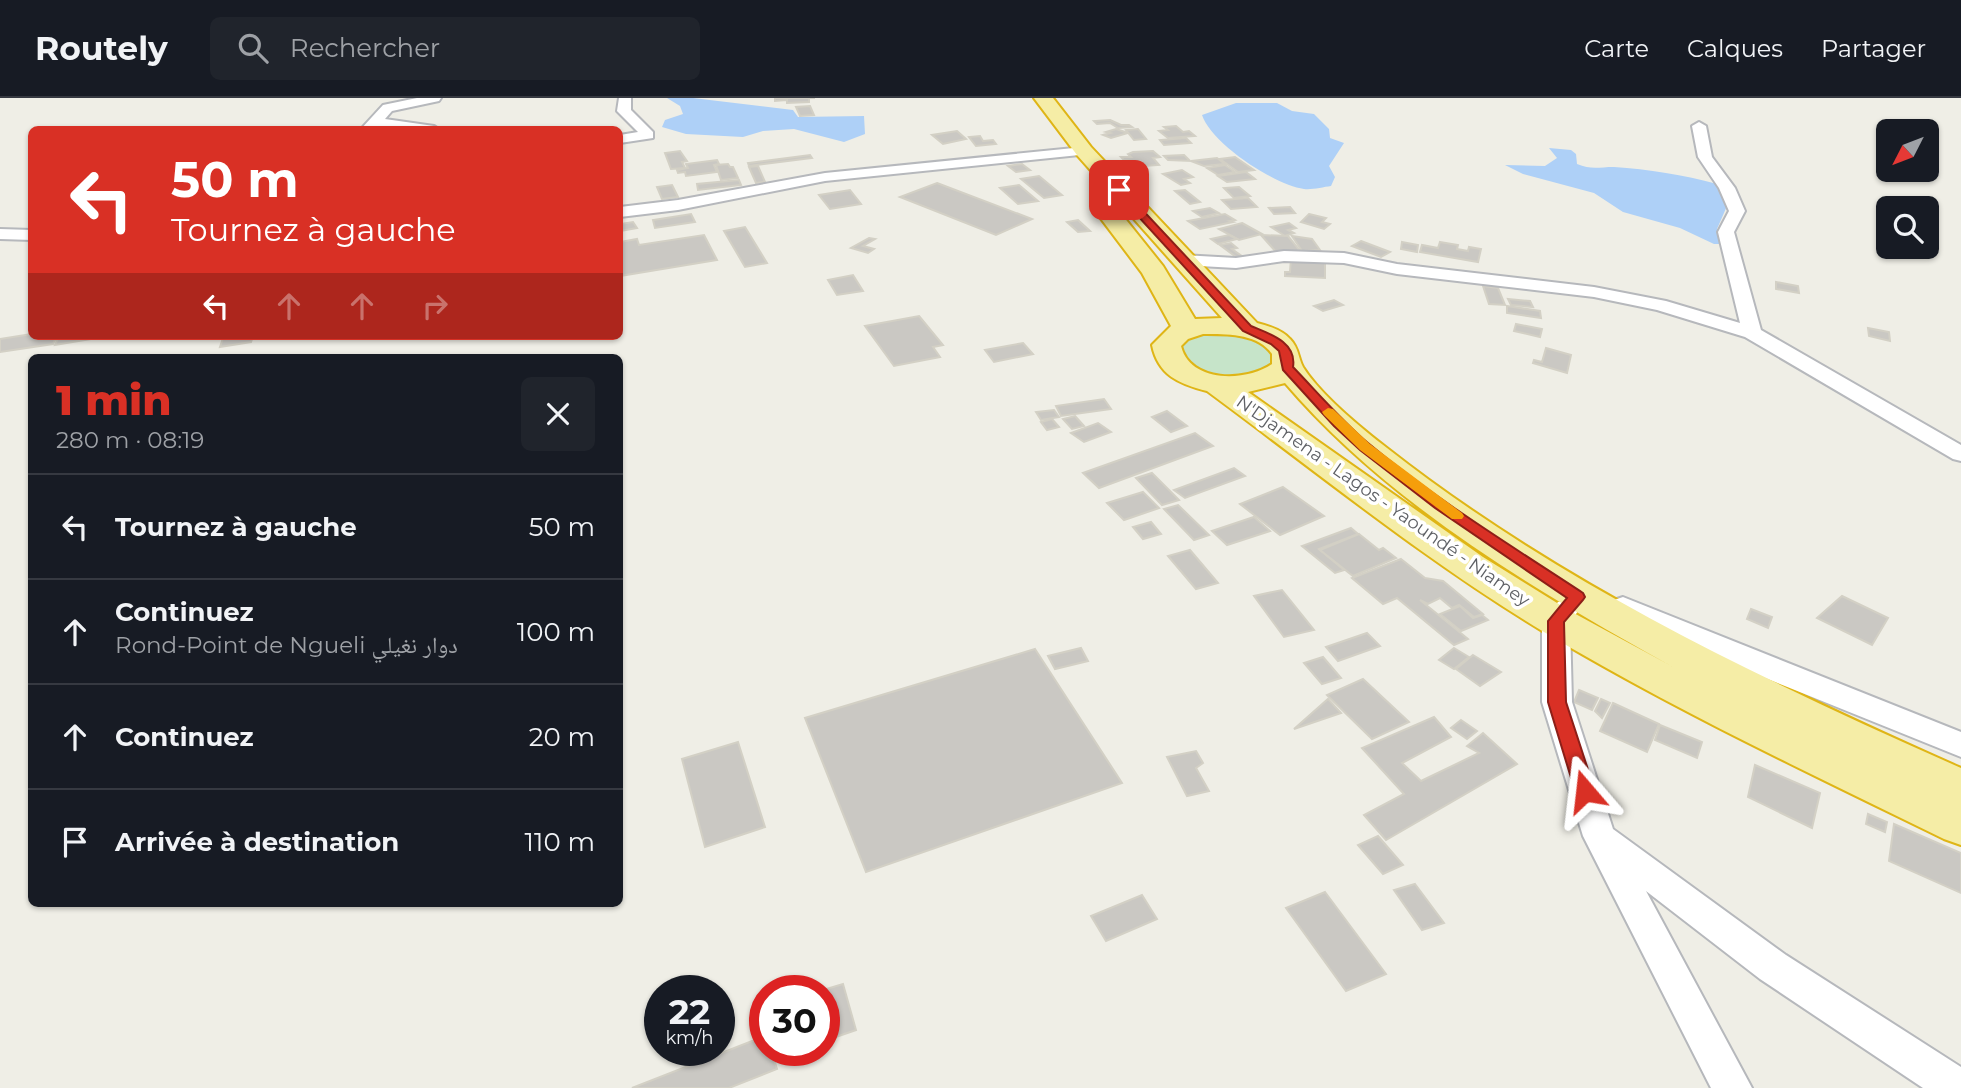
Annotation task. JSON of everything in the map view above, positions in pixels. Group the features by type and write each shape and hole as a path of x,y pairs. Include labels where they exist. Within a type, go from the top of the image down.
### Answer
{"highway":[{"path":"1020,98 1247,329"},
{"path":"1043,98 1074,152 1154,271 1187,329"},
{"path":"1247,329 1216,325 1187,329 1170,339 1166,355 1171,364 1182,373 1217,384 1236,386 1261,383 1280,375 1287,368"},
{"name":"N'Djamena - Lagos - Yaoundé - Niamey","path":"1247,329 1276,341 1288,359 1287,368 1339,424 1365,447 1516,558 1567,609 1689,695 1961,825"},
{"name":"N'Djamena - Lagos - Yaoundé - Niamey","path":"1217,384 1470,566 1689,658 1867,746 1961,788"}],"street":[{"path":"369,125 388,108 435,98"},
{"path":"623,139 648,135 624,111 625,98"},
{"path":"1699,126 1705,157 1727,188 1737,211 1726,232 1752,333"},
{"path":"623,212 678,205 825,177 1074,152"},
{"path":"0,234 28,235"},
{"path":"1182,260 1236,263 1284,256 1344,258 1397,269 1594,292 1660,305 1752,333 1961,454"},
{"path":"1516,558 1686,635 1961,745"},
{"path":"1567,609 1557,702 1599,836 1732,1088"},
{"path":"1599,836 1773,967 1958,1088"}],"green space":[{"path":"1224,330 1269,343 1277,367 1241,380 1192,370 1178,345 1194,333"}],"water":[{"path":"667,98 693,98 793,110 798,117 864,116 865,134 844,142 794,129 763,131 743,137 686,134 662,127 665,120 683,114 680,106"},
{"path":"1236,103 1277,103 1292,111 1314,114 1329,129 1330,138 1344,143 1329,166 1335,177 1331,186 1307,189 1291,186 1261,171 1230,150 1208,126 1202,115"},
{"path":"1549,148 1571,150 1576,154 1577,164 1587,167 1653,171 1717,184 1727,206 1717,229 1722,244 1714,244 1680,228 1623,212 1594,193 1523,174 1505,165 1545,166 1557,158"}],"building":[{"path":"775,98 809,98 809,102 787,103 787,100 775,101"},
{"path":"810,106 814,115 800,116 796,107"},
{"path":"1110,120 1132,127 1118,128 1110,123 1097,124 1094,121"},
{"path":"1176,126 1195,136 1168,138 1159,131 1168,130 1164,127"},
{"path":"1116,129 1128,133 1111,138 1103,135 1110,133 1106,132"},
{"path":"1138,129 1146,139 1134,140 1126,130"},
{"path":"957,131 966,139 943,144 932,135"},
{"path":"980,136 983,141 993,140 996,144 976,146 969,137"},
{"path":"1186,138 1191,143 1164,145 1160,140"},
{"path":"680,151 687,161 682,162 685,168 671,169 665,153"},
{"path":"1153,151 1160,157 1153,158 1159,165 1144,166 1140,162 1124,160 1121,157 1131,157 1128,154 1133,152"},
{"path":"810,155 812,158 749,166 748,163"},
{"path":"1184,155 1190,161 1168,160 1164,156"},
{"path":"1235,157 1254,170 1238,172 1220,159"},
{"path":"1217,158 1225,164 1204,166 1191,161"},
{"path":"717,160 719,164 714,165 717,172 686,176 685,172 678,173 677,170 688,168 686,164"},
{"path":"728,164 733,167 738,178 721,180 716,165"},
{"path":"1022,164 1030,170 1016,172 1008,166"},
{"path":"1225,165 1235,172 1218,175 1207,168"},
{"path":"758,166 765,182 756,183 749,167"},
{"path":"1182,170 1193,177 1184,179 1190,183 1181,185 1163,174"},
{"path":"1246,172 1255,179 1227,182 1218,176"},
{"path":"1039,176 1062,195 1044,198 1021,179"},
{"path":"739,180 741,185 698,190 697,184"},
{"path":"937,183 1032,219 996,235 900,197"},
{"path":"672,185 678,197 662,199 657,187"},
{"path":"1019,185 1038,201 1018,204 1000,188"},
{"path":"1239,187 1250,196 1234,198 1224,188"},
{"path":"850,190 861,204 830,209 819,195"},
{"path":"1185,190 1200,202 1190,204 1175,191"},
{"path":"1248,198 1257,207 1231,209 1222,200"},
{"path":"1290,207 1295,213 1274,214 1269,208"},
{"path":"1210,208 1219,213 1202,217 1193,211"},
{"path":"691,214 695,222 655,228 653,220"},
{"path":"1225,214 1235,220 1200,229 1188,221"},
{"path":"1309,214 1326,218 1322,222 1330,224 1324,229 1301,222"},
{"path":"1078,220 1090,231 1078,232 1067,222"},
{"path":"633,222 637,228 623,230 623,224"},
{"path":"1242,223 1262,234 1239,240 1219,229"},
{"path":"1289,223 1296,228 1288,230 1294,233 1285,236 1271,227"},
{"path":"745,227 767,263 745,267 724,231"},
{"path":"704,235 717,260 623,276 623,241 637,239 639,245"},
{"path":"1229,235 1237,239 1218,244 1211,239"},
{"path":"1261,235 1288,236 1301,252 1277,253"},
{"path":"1292,236 1312,239 1320,250 1302,251"},
{"path":"869,238 875,239 863,246 874,249 868,253 851,248"},
{"path":"1361,241 1390,252 1381,257 1352,246"},
{"path":"1402,242 1418,245 1417,252 1401,249"},
{"path":"1440,242 1458,245 1457,249 1468,251 1469,247 1481,249 1478,262 1420,252 1422,245 1438,248"},
{"path":"1231,243 1237,248 1232,249 1246,259 1240,260 1220,245"},
{"path":"1291,258 1325,261 1325,278 1285,276 1285,272 1290,272"},
{"path":"853,275 863,291 837,295 828,280"},
{"path":"1776,282 1798,286 1799,293 1776,289"},
{"path":"1483,286 1498,288 1505,305 1489,304"},
{"path":"1508,299 1530,301 1533,307 1511,305"},
{"path":"1334,300 1343,305 1323,311 1314,306"},
{"path":"1507,306 1540,311 1541,318 1507,313"},
{"path":"919,316 943,345 933,347 940,357 894,366 865,326"},
{"path":"1516,324 1542,329 1540,337 1514,331"},
{"path":"1868,328 1889,332 1890,341 1869,336"},
{"path":"28,335 28,340 55,340 53,344 0,352 0,339"},
{"path":"57,340 85,340 55,345"},
{"path":"222,340 252,340 251,342 220,347"},
{"path":"1023,343 1033,354 994,362 985,350"},
{"path":"1546,348 1571,355 1567,373 1533,363 1534,360 1542,362"},
{"path":"1104,399 1111,409 1061,416 1056,406"},
{"path":"1054,410 1059,417 1041,420 1036,412"},
{"path":"1167,411 1187,426 1171,432 1152,417"},
{"path":"1075,416 1084,426 1072,429 1063,419"},
{"path":"1052,419 1059,427 1047,430 1041,422"},
{"path":"1098,423 1111,432 1084,442 1071,433"},
{"path":"1195,433 1213,446 1099,488 1083,473"},
{"path":"1234,468 1245,476 1185,498 1174,490"},
{"path":"1152,473 1179,500 1162,505 1136,478"},
{"path":"1283,487 1324,516 1280,535 1240,504"},
{"path":"1143,492 1159,508 1124,520 1107,503"},
{"path":"1178,505 1209,535 1194,540 1164,509"},
{"path":"1254,517 1270,531 1227,545 1212,531"},
{"path":"1151,522 1161,534 1143,539 1133,527"},
{"path":"1351,528 1358,534 1319,549 1344,570 1335,573 1302,546"},
{"path":"1359,534 1379,550 1383,548 1396,558 1353,576 1320,550"},
{"path":"1190,550 1218,583 1196,589 1168,556"},
{"path":"1401,559 1425,578 1443,581 1483,614 1474,617 1459,605 1452,608 1440,598 1428,604 1420,600 1468,639 1454,645 1397,598 1383,604 1352,578"},
{"path":"1282,590 1314,630 1284,637 1254,596"},
{"path":"1842,596 1888,618 1872,645 1817,618"},
{"path":"1460,606 1473,618 1482,615 1488,620 1461,631 1440,614"},
{"path":"1751,609 1772,617 1768,628 1747,619"},
{"path":"1367,633 1380,646 1338,661 1326,647"},
{"path":"1081,648 1088,661 1055,669 1048,656"},
{"path":"1454,648 1469,657 1454,669 1439,660"},
{"path":"1035,649 1122,783 866,872 805,718"},
{"path":"1473,655 1501,672 1480,686 1456,669"},
{"path":"1323,657 1341,678 1322,684 1304,663"},
{"path":"1363,679 1409,722 1372,739 1327,695"},
{"path":"1579,690 1598,698 1592,710 1574,702"},
{"path":"1328,699 1341,713 1294,729"},
{"path":"1601,699 1610,703 1602,718 1595,711"},
{"path":"1613,703 1659,724 1647,752 1600,731"},
{"path":"1434,717 1451,737 1402,763 1421,781 1479,753 1467,746 1483,733 1517,764 1386,840 1364,815 1404,794 1362,748"},
{"path":"1461,720 1477,731 1467,739 1451,728"},
{"path":"1660,725 1702,742 1697,758 1655,740"},
{"path":"738,742 765,827 705,847 682,759"},
{"path":"1196,751 1203,763 1196,768 1209,791 1187,796 1167,757"},
{"path":"1755,765 1820,793 1812,828 1748,797"},
{"path":"1868,814 1887,822 1885,832 1866,824"},
{"path":"1894,824 1961,853 1961,893 1889,861"},
{"path":"1378,836 1403,865 1383,874 1358,845"},
{"path":"1415,884 1444,923 1422,930 1394,890"},
{"path":"1325,892 1386,974 1346,991 1286,908"},
{"path":"1142,895 1157,919 1106,941 1091,916"},
{"path":"843,984 856,1030 840,1036 840,985"},
{"path":"749,1042 749,1066 776,1066 777,1069 729,1088 632,1088 688,1066 735,1066 735,1048"}],"slow traffic":[{"path":"1328,412 1365,447 1457,516"}],"route":[{"path":"1119,190 1247,329 1276,341 1288,359 1287,368 1339,424 1440,505 1577,597 1556,621 1557,702 1585,791"}]}
